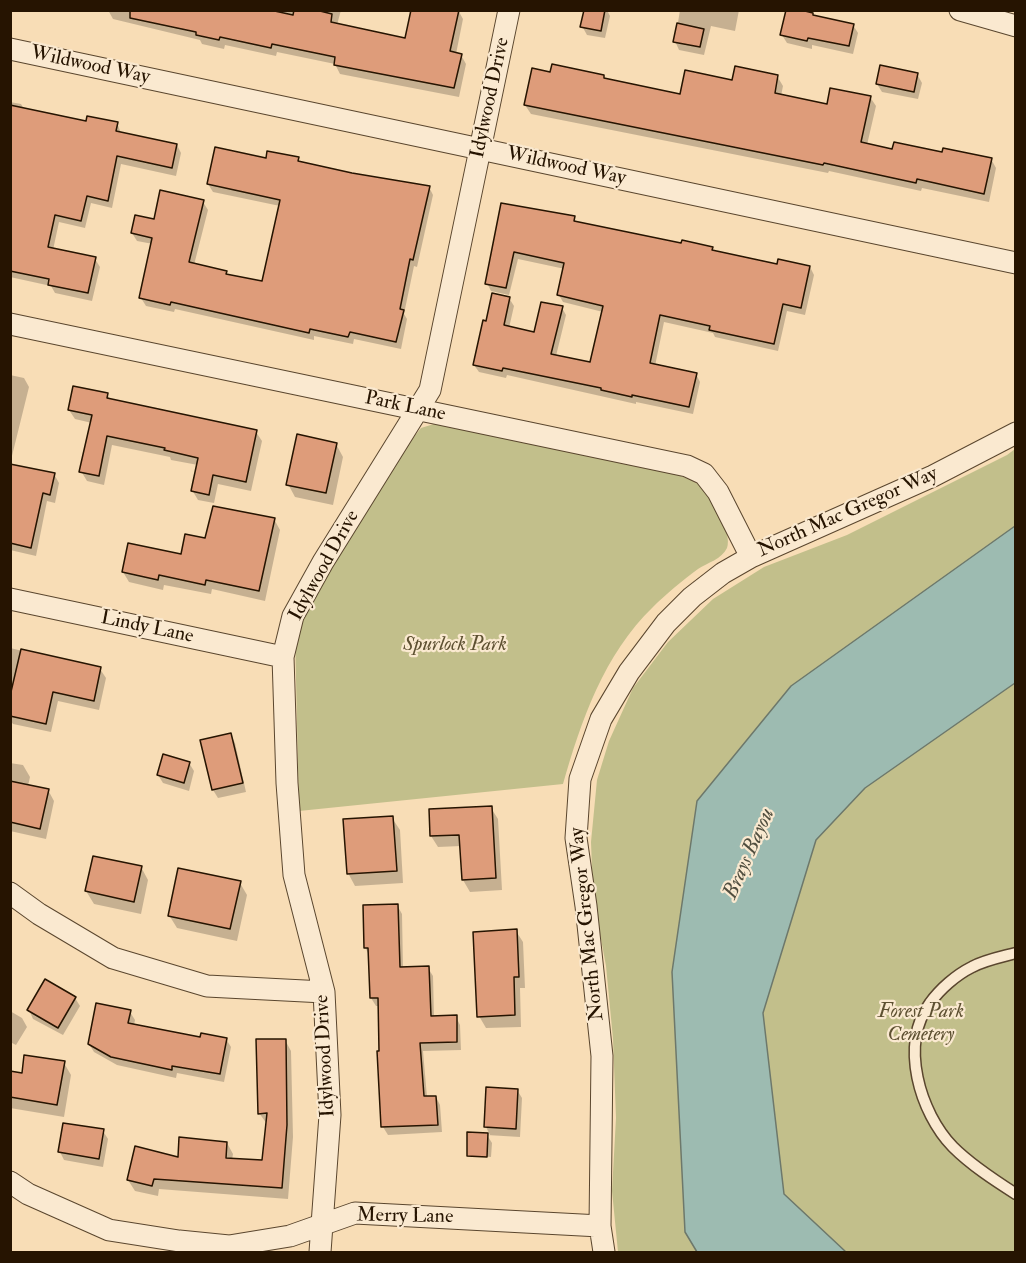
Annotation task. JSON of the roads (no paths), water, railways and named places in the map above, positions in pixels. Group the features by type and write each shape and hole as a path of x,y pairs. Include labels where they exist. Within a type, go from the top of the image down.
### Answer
{"street":[{"name":"Idylwood Drive","path":"320,1252 330,1115 324,992 294,875 287,783 283,657 293,616 323,562 430,390 509,10"},
{"path":"960,10 1016,26"},
{"name":"Wildwood Way","path":"10,49 1016,262"},
{"name":"Park Lane","path":"10,324 687,466 704,474 718,492 751,557"},
{"name":"North Mac Gregor Way","path":"604,1252 600,1226 602,1056 586,906 576,838 580,779 601,719 629,672 666,623 692,597 723,573 751,557 933,476 1016,433"},
{"name":"Lindy Lane","path":"10,599 283,657"},
{"path":"10,893 39,914 113,958 207,986 324,992"},
{"name":"Merry Lane","path":"10,1182 50,1204 109,1230 229,1246 290,1236 355,1213 600,1226"}],"lane":[{"path":"1016,953 972,967 949,983 929,1004 917,1031 915,1061 919,1089 931,1118 952,1146 980,1170 1016,1194"}],"water":[{"name":"Brays Bayou","path":"1015,526 1015,683 865,788 816,840 763,1013 784,1194 846,1252 697,1252 685,1232 672,972 697,801 791,686"}],"park label":[{"name":"Spurlock Park","path":"455,646"},
{"name":"Forest Park Cemetery","path":"921,1024"}]}
